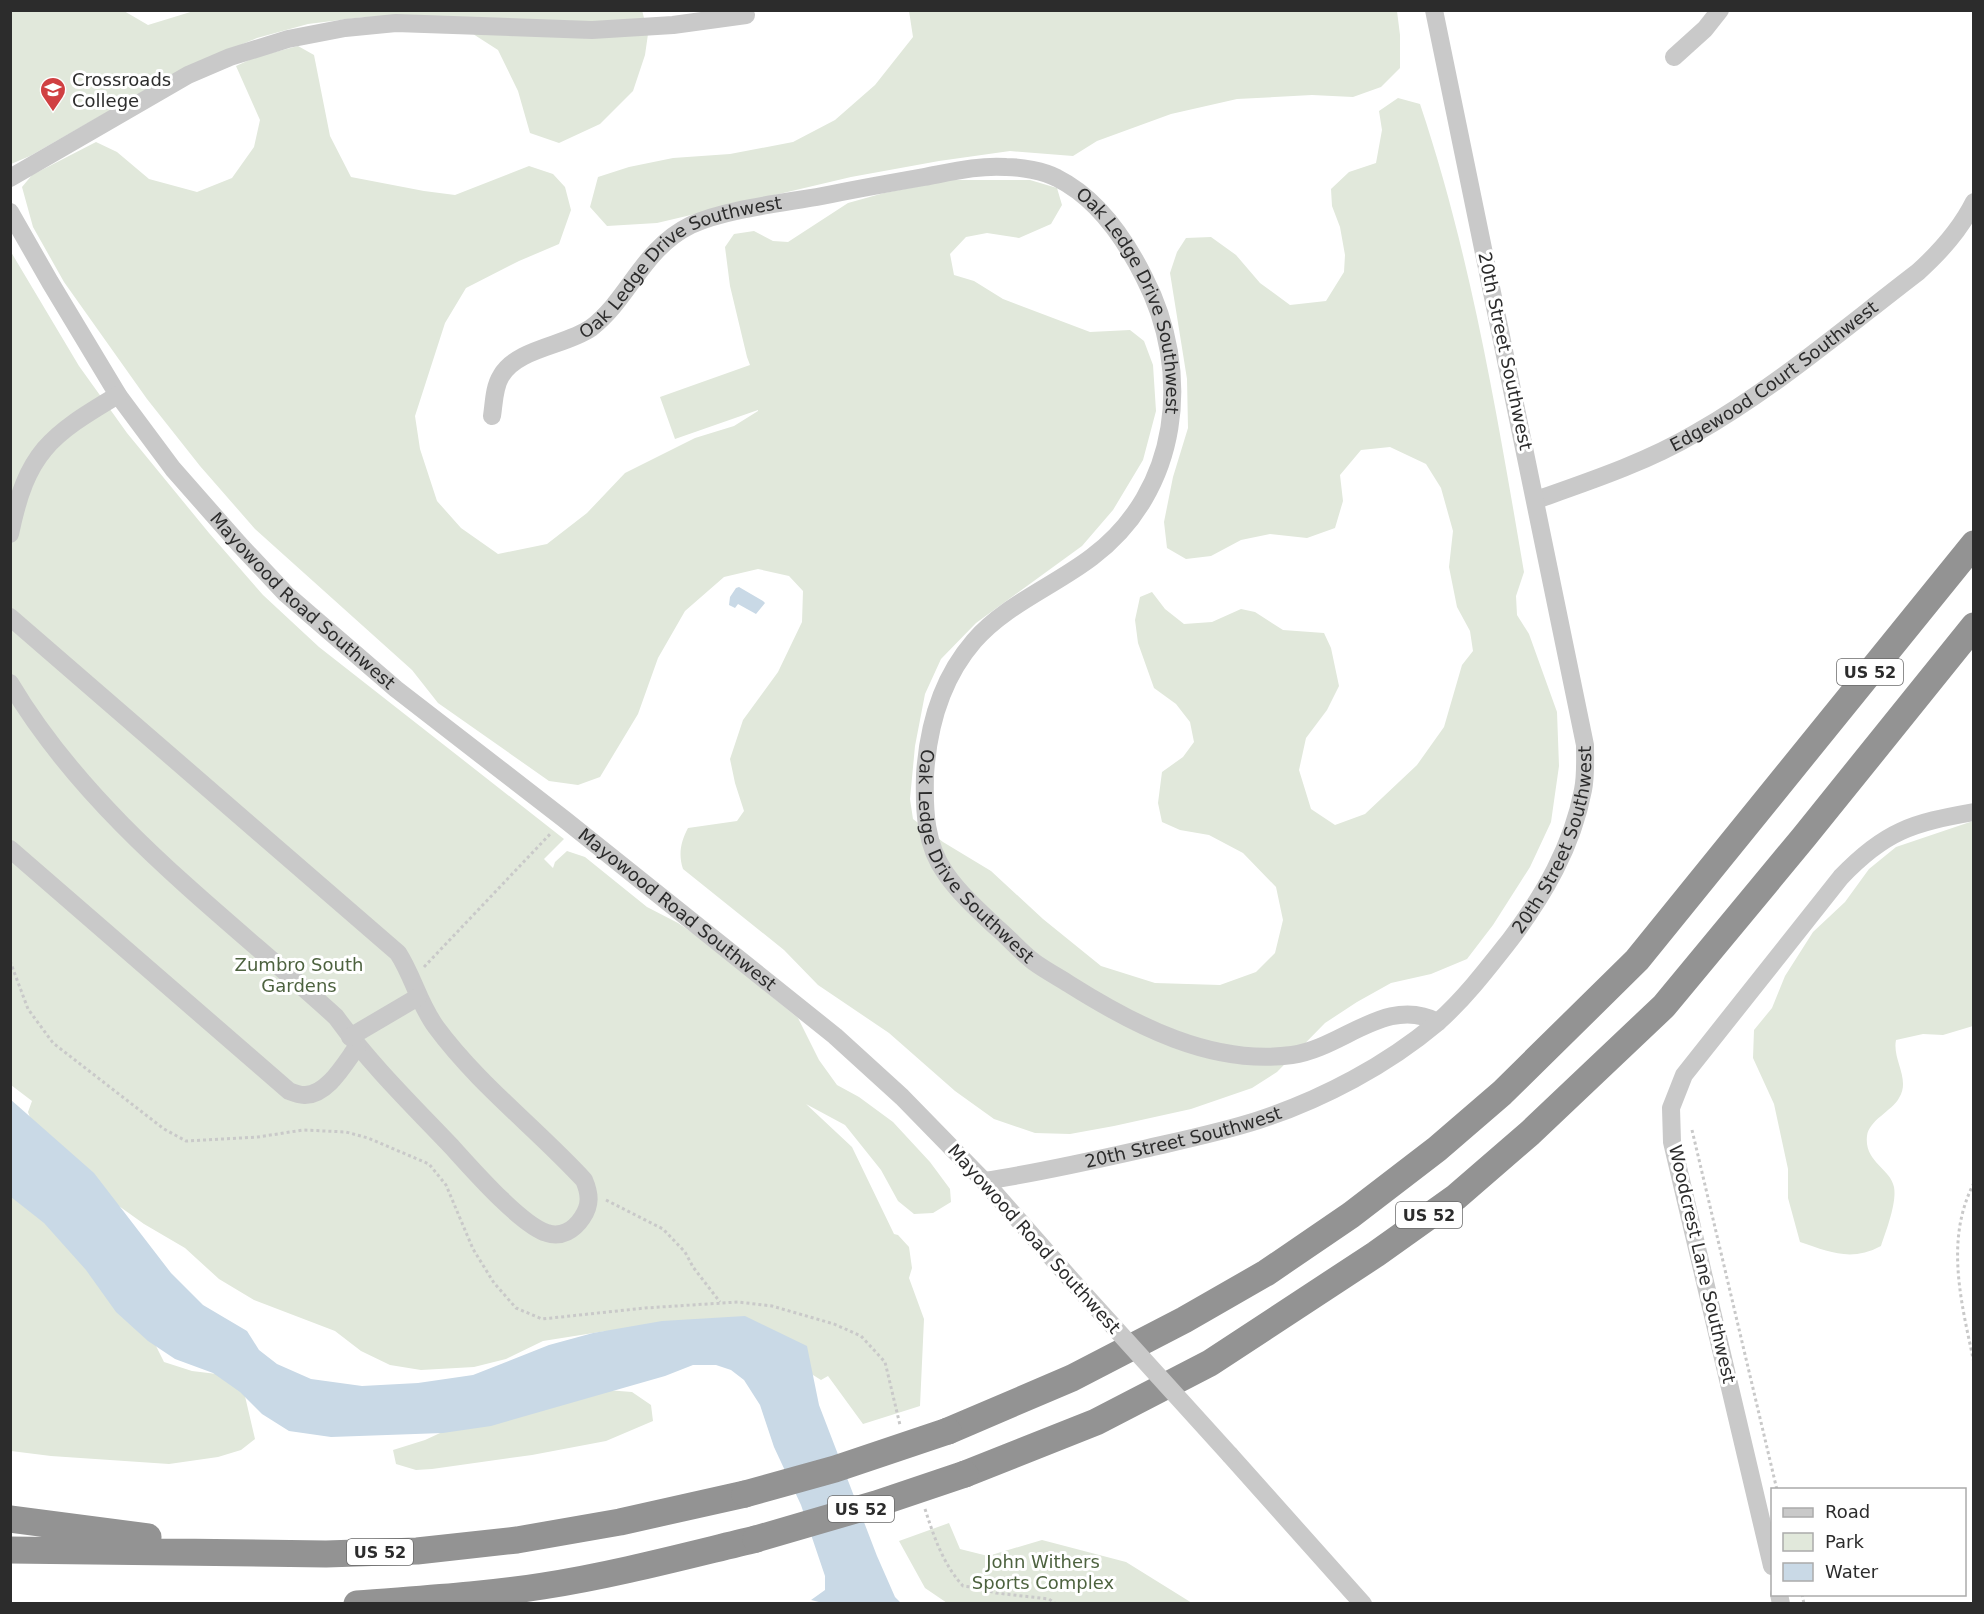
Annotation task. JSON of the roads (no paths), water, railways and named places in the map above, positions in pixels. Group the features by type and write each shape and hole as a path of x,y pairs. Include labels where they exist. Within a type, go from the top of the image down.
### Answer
{"highway":[{"name":"US 52","path":"10,1550 326,1554 417,1551 517,1540 620,1522 745,1494 835,1469 948,1431 1072,1378 1184,1320 1266,1273 1359,1208 1437,1149 1503,1093 1637,960 1974,544"},
{"name":"US 52","path":"357,1604 480,1595 545,1586 627,1570 756,1539 876,1504 965,1474 1096,1422 1210,1364 1376,1254 1456,1197 1530,1133 1664,1006 1974,626"},
{"path":"10,1519 168,1540 326,1554"},
{"path":"428,1604 480,1595"}],"street":[{"name":"20th Street Southwest","path":"984,1181 1057,1169 1216,1132 1260,1120 1303,1104 1347,1083 1394,1054 1437,1022 1497,957 1530,913 1556,872 1574,828 1584,788 1586,745 1434,10"},
{"path":"1674,57 1705,28 1720,10"},
{"path":"10,178 188,75 230,57 288,39 345,28 396,23 592,30 673,25 746,15"},
{"name":"Oak Ledge Drive Southwest","path":"492,416 495,392 502,372 524,356 584,333 594,326 665,241 694,224 736,212 963,169 1008,166 1053,175 1089,199 1121,235 1146,280 1162,321 1172,366 1172,413 1163,457 1147,496 1122,531 1091,557 997,619 976,637 958,661 944,688 930,732 924,809 933,852 947,874 975,908 1033,961 1100,1003 1163,1035 1196,1046 1249,1056 1290,1055 1336,1041 1377,1020 1400,1013 1423,1014 1437,1022"},
{"name":"Edgewood Court Southwest","path":"1536,500 1594,480 1666,449 1696,434 1746,402 1918,272 1942,250 1955,234 1974,201"},
{"name":"Mayowood Road Southwest","path":"10,213 118,394 173,469 286,594 396,688 835,1035 902,1097 984,1181 1363,1604"},
{"path":"10,534 25,481 36,459 52,439 75,420 118,394"},
{"path":"10,617 398,953 434,1024 450,1045 506,1104 584,1180 589,1193 586,1213 571,1230 561,1234 548,1234 538,1229 491,1188 354,1042 336,1017 153,857 100,802 32,719 10,683"},
{"name":"Woodcrest Lane Southwest","path":"1771,1558 1672,1142 1671,1108 1684,1075 1841,878 1863,855 1894,834 1911,826 1974,812"},
{"path":"10,849 290,1091 303,1095 314,1093 326,1086 354,1042 416,988"}],"water":[{"path":"739,587 765,603 756,614 738,604 735,608 729,605 730,597"},
{"path":"10,1099 94,1173 171,1273 203,1305 247,1331 259,1350 277,1364 311,1379 362,1386 418,1383 473,1375 549,1345 593,1333 662,1321 745,1316 807,1346 819,1405 877,1556 895,1597 901,1603 827,1604 811,1600 825,1590 825,1576 801,1505 774,1447 760,1405 744,1380 731,1370 716,1365 693,1365 665,1376 491,1426 443,1433 331,1437 289,1431 262,1414 240,1392 213,1373 175,1359 148,1341 116,1312 86,1270 44,1223 11,1197"}],"place":[{"name":"Crossroads College","path":"53,113"}],"park label":[{"name":"Zumbro South Gardens","path":"299,975"},
{"name":"John Withers Sports Complex","path":"1043,1572"}]}
